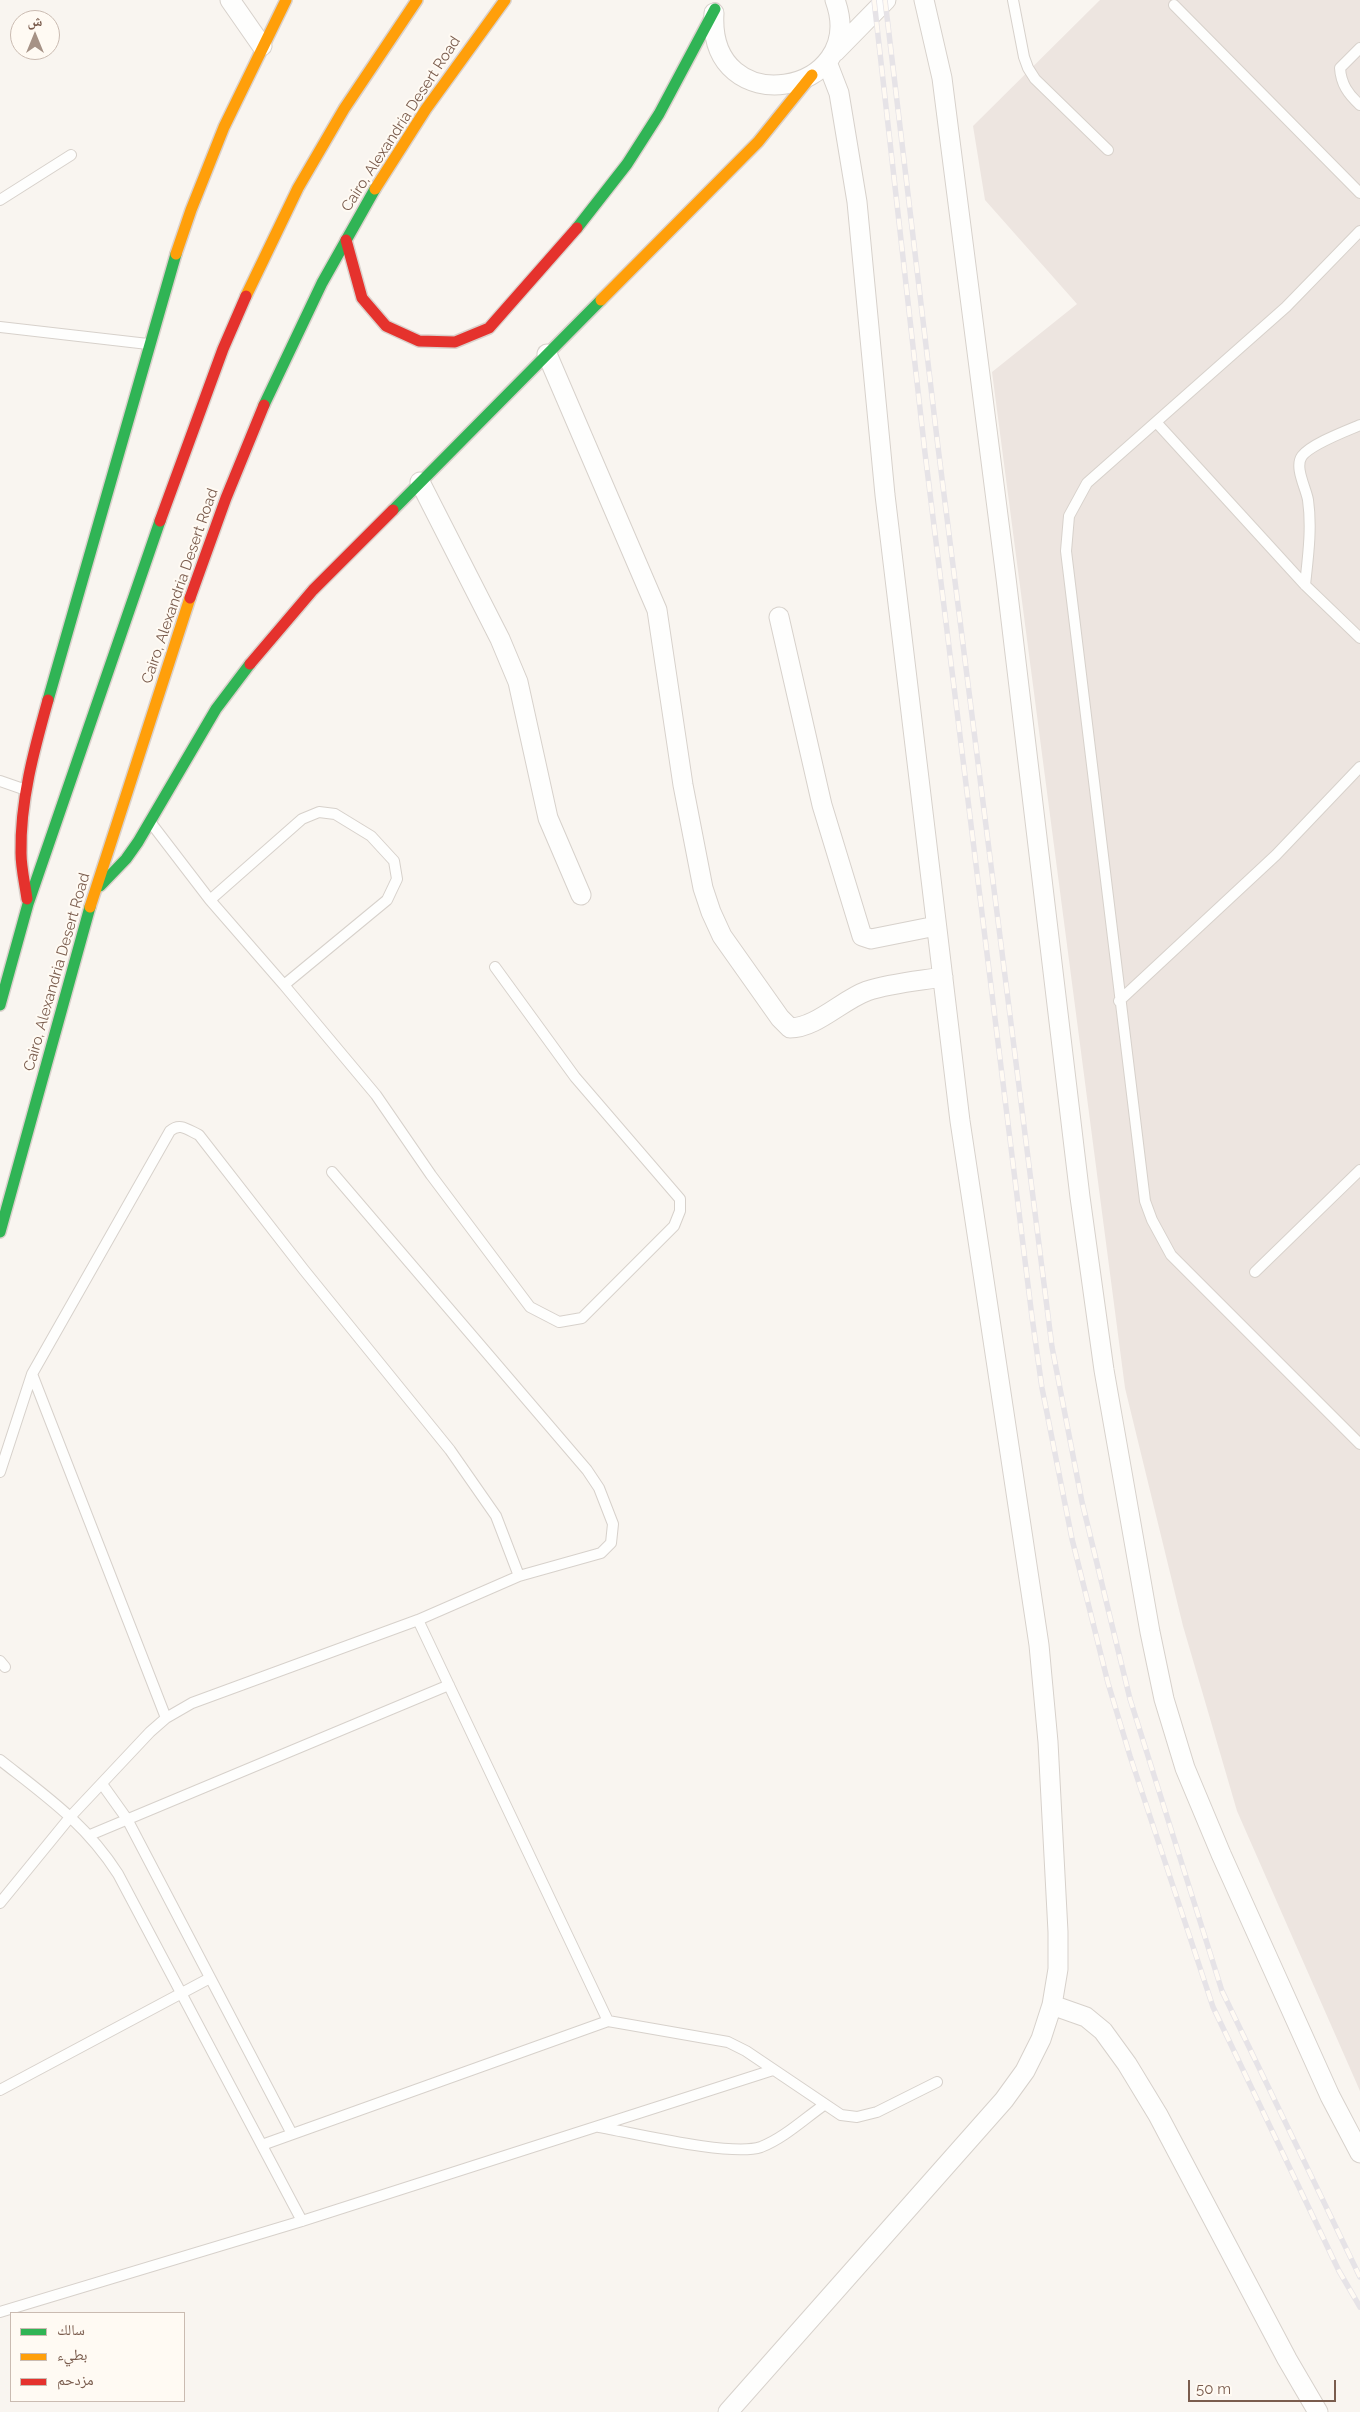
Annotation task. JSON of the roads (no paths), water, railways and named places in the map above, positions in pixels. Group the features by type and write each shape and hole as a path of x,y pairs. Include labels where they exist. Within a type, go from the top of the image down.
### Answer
{"highway":[{"path":"28,904 20,853 27,790 44,711 148,344 192,210 224,127 286,0"},
{"path":"0,1005 28,904 166,503 223,349 254,278 298,188 344,109 417,0"},
{"name":"Cairo, Alexandria Desert Road","path":"0,1232 95,890 208,545 238,465 273,386 360,213 410,133 475,37 505,0"},
{"path":"346,240 362,298 386,326 419,342 456,342 489,328 560,250 627,164 659,114 716,4"},
{"path":"95,890 126,859 150,823 216,709 263,647 313,590 758,142 812,75"}],"street":[{"path":"230,0 262,46"},
{"path":"728,2412 1004,2100 1025,2071 1037,2047 1052,2005 1058,1968 1058,1932 1048,1742 1039,1645 960,1122 885,494 857,202 839,93 829,59 837,42 840,26 839,9 835,0"},
{"path":"716,4 713,30 720,51 738,73 750,81 771,86 793,84 812,75 886,0"},
{"path":"924,0 942,78 1007,588 1083,1216 1104,1370 1150,1632 1164,1699 1185,1768 1220,1854 1330,2096 1360,2153"},
{"path":"547,354 657,610 683,786 703,888 722,936 780,1018 790,1028 800,1028 845,1001 866,991 943,977"},
{"path":"420,482 500,639 518,682 548,818 581,895"},
{"path":"779,617 822,804 862,936 871,938 936,926"},
{"path":"1052,2005 1086,2017 1103,2031 1127,2064 1158,2115 1287,2359 1318,2412"}],"lane":[{"path":"1013,0 1028,68 1035,79 1108,150"},
{"path":"1174,2 1360,193"},
{"path":"1360,48 1340,68 1340,79 1348,94 1360,105"},
{"path":"0,200 71,155"},
{"path":"1360,231 1286,307 1087,483 1069,516 1066,551 1119,1001 1145,1201 1152,1220 1171,1255 1360,1444"},
{"path":"0,327 148,344"},
{"path":"1156,422 1305,585 1360,638"},
{"path":"1305,585 1309,547 1308,500 1299,464 1302,455 1312,448 1360,425"},
{"path":"1119,1001 1276,855 1360,767"},
{"path":"0,781 27,790"},
{"path":"210,900 302,819 319,812 335,814 371,836 394,861 397,879 387,900 284,985"},
{"path":"150,823 210,900 376,1094 432,1175 530,1307 559,1322 582,1318 674,1226 680,1211 680,1199 575,1077 495,967"},
{"path":"0,1472 32,1374 170,1131 174,1127 182,1126 198,1135 304,1270 450,1450 496,1516 519,1576"},
{"path":"1255,1272 1360,1170"},
{"path":"0,1903 70,1816 166,1718 192,1703 418,1620 519,1576 601,1553 611,1542 613,1524 599,1488 587,1470 332,1172"},
{"path":"32,1374 166,1718"},
{"path":"418,1620 608,2021"},
{"path":"90,1835 449,1685"},
{"path":"0,1760 70,1816 90,1835 118,1874 302,2221"},
{"path":"102,1784 127,1819 292,2134"},
{"path":"0,2090 210,1978"},
{"path":"262,2145 608,2021 728,2042 746,2051 841,2115 857,2117 877,2112 937,2082"},
{"path":"0,2312 302,2221 773,2070"},
{"path":"598,2127 732,2150 758,2148 775,2141 824,2105"}],"railway":[{"path":"874,0 925,453 1032,1317 1042,1388 1072,1539 1108,1683 1130,1756 1213,2007 1339,2271 1360,2307"},
{"path":"885,0 938,447 1052,1347 1082,1502 1130,1699 1222,1991 1360,2277"}]}
